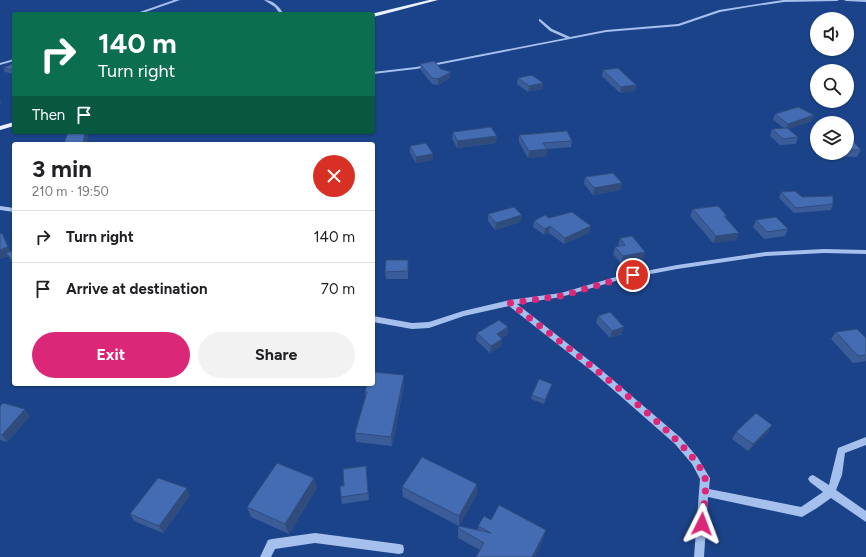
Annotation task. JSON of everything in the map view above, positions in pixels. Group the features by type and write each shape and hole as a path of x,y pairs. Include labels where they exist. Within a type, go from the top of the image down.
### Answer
{"main road":[{"path":"375,15 436,0"},
{"path":"0,128 12,125"}],"street":[{"path":"142,12 178,0"},
{"path":"266,0 276,6 280,12"},
{"path":"375,73 416,68 606,31 679,24 719,11 755,5 784,2 838,0"},
{"path":"846,0 866,2"},
{"path":"540,20 551,30 570,38"},
{"path":"0,64 12,61"},
{"path":"0,208 12,210"},
{"path":"375,319 406,325 429,325 463,314 510,303 561,296 619,278 728,259 774,254 866,252"},
{"path":"510,303 596,370 678,441 694,461 705,478 699,557"},
{"path":"704,492 802,512 832,492 835,485 841,451 866,441"},
{"path":"813,479 866,517"},
{"path":"265,557 272,544 315,538 399,549"}],"building":[{"path":"434,61 441,69 451,72 438,79 432,78 420,64"},
{"path":"12,64 12,70 3,68"},
{"path":"618,68 636,85 621,87 603,70"},
{"path":"532,75 543,83 529,86 518,78"},
{"path":"798,107 814,115 788,124 775,114"},
{"path":"491,127 497,136 457,141 453,132"},
{"path":"787,128 798,137 783,139 772,129"},
{"path":"567,131 572,141 543,143 547,149 529,151 519,135"},
{"path":"67,134 85,134 83,142 65,142"},
{"path":"854,142 861,150 854,150"},
{"path":"426,143 433,154 416,157 410,146"},
{"path":"613,173 622,183 594,188 585,177"},
{"path":"795,191 802,197 833,196 833,204 796,208 781,192"},
{"path":"718,206 727,216 724,216 739,233 716,236 693,209"},
{"path":"514,207 522,215 496,223 488,214"},
{"path":"572,212 591,226 565,238 550,226 545,229 534,221 545,215 549,218"},
{"path":"776,217 788,229 767,232 756,220"},
{"path":"2,233 8,247 0,250 0,234"},
{"path":"632,236 645,252 623,256 615,247 625,245 620,238"},
{"path":"12,251 12,260 6,253"},
{"path":"386,260 408,260 408,271 385,272"},
{"path":"610,312 624,327 612,331 598,316"},
{"path":"499,320 508,327 497,334 502,339 491,346 477,333"},
{"path":"857,329 866,338 866,355 858,356 836,332"},
{"path":"375,372 404,375 391,437 355,433 367,392 365,392 366,386 375,386"},
{"path":"539,379 552,384 545,400 532,395"},
{"path":"3,403 25,409 2,435 0,434 0,406"},
{"path":"756,413 772,425 753,444 736,432"},
{"path":"422,457 477,484 459,516 402,487"},
{"path":"277,463 314,478 285,524 247,507"},
{"path":"366,466 368,493 341,497 340,486 344,486 343,469"},
{"path":"158,478 187,488 159,526 130,514"},
{"path":"499,505 546,530 532,557 476,557 484,543 458,528 459,526 491,533 478,526 484,516 491,520"}],"route":[{"path":"633,275 561,296 510,303 596,370 678,441 705,478 702,524"}]}
